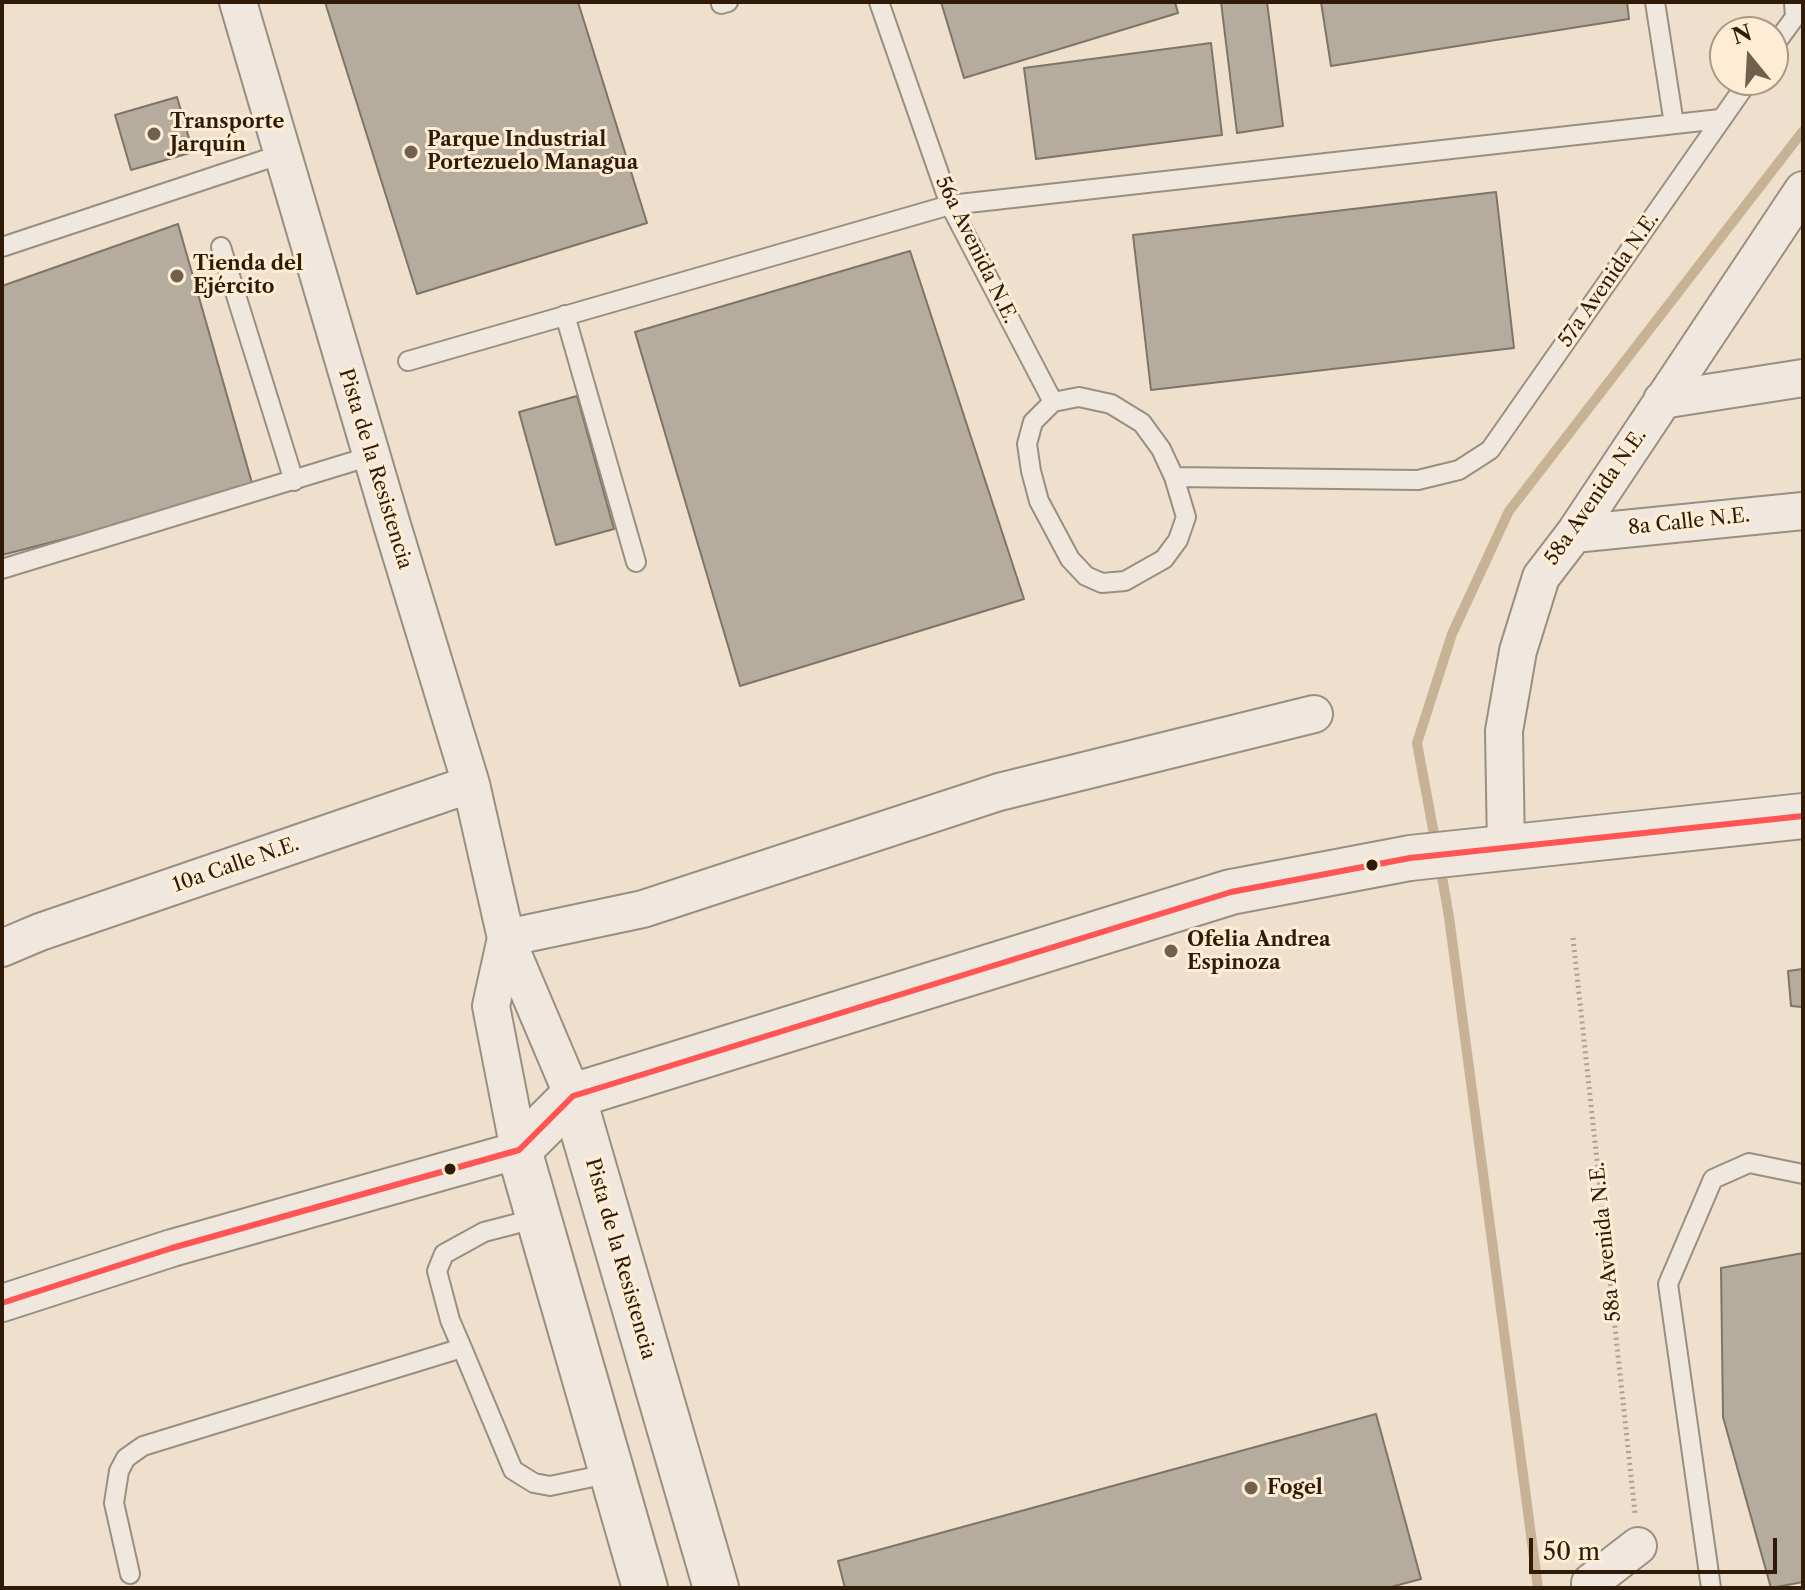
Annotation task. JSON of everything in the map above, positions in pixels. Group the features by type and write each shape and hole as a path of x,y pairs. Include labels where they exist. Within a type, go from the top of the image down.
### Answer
{"street":[{"name":"Pista de la Resistencia","path":"238,2 471,784 506,938 573,1096 716,1588"},
{"name":"58a Avenida N.E.","path":"1506,847 1504,731 1518,651 1541,577 1574,534 1803,190"},
{"path":"1662,400 1803,378"},
{"name":"8a Calle N.E.","path":"1574,534 1803,511"},
{"path":"506,938 643,909 999,792 1314,714"},
{"name":"10a Calle N.E.","path":"2,948 471,784"},
{"path":"3,1300 172,1248 519,1150 573,1096 1231,892 1410,858 1803,816"},
{"name":"Pista de la Resistencia","path":"506,938 491,1006 519,1150 645,1588"},
{"path":"1590,1588 1590,1583 1638,1546"}],"lane":[{"name":"56a Avenida N.E.","path":"879,2 950,205 1053,402"},
{"path":"1655,2 1674,124"},
{"name":"57a Avenida N.E.","path":"1174,477 1418,480 1459,470 1490,450 1737,96"},
{"path":"408,361 950,205 1720,119"},
{"path":"2,247 282,154"},
{"path":"221,247 294,481"},
{"path":"565,315 636,562"},
{"path":"1079,397 1111,404 1142,423 1161,449 1174,477 1186,517 1178,540 1164,559 1125,581 1102,583 1086,576 1070,559 1039,501 1027,444 1033,422 1053,402 1079,397"},
{"path":"2,569 371,456"},
{"path":"1711,1588 1668,1284 1713,1179 1749,1163 1803,1174"},
{"path":"538,1218 484,1232 444,1254 437,1271 450,1320 513,1470 534,1483 550,1486 612,1473"},
{"path":"130,1574 114,1503 119,1471 126,1458 143,1446 462,1348"}],"path":[{"name":"58a Avenida N.E.","path":"1573,938 1638,1546"}],"building":[{"path":"325,2 578,2 647,223 417,294"},
{"path":"941,2 1175,2 1178,13 964,78"},
{"path":"1221,2 1267,2 1283,126 1237,133"},
{"path":"1321,2 1627,2 1629,19 1331,66"},
{"path":"1211,43 1222,135 1036,159 1024,68"},
{"name":"Transporte Jarquín","path":"177,97 193,152 131,170 115,115"},
{"path":"1496,192 1514,348 1151,390 1133,235"},
{"path":"178,224 254,490 2,555 2,286"},
{"path":"910,251 1024,599 740,686 635,332"},
{"path":"577,396 614,529 556,545 519,412"},
{"path":"1803,969 1803,1014 1802,1007 1791,1006 1788,971"},
{"path":"1803,1253 1803,1582 1771,1588 1723,1417 1721,1268"},
{"name":"Fogel","path":"1376,1414 1421,1579 1387,1588 845,1588 838,1561"}],"waterway":[{"path":"1436,845 1417,743 1452,634 1509,511 1803,131"},
{"path":"1440,865 1538,1588"}],"transit line":[{"path":"2,1303 172,1248 519,1150 573,1096 1231,892 1410,858 1803,816"}],"place":[{"name":"Transporte Jarquín","path":"154,134"},
{"name":"Parque Industrial Portezuelo Managua","path":"411,152"},
{"name":"Tienda del Ejército","path":"177,276"},
{"name":"Ofelia Andrea Espinoza","path":"1171,951"},
{"name":"Fogel","path":"1251,1488"}]}
